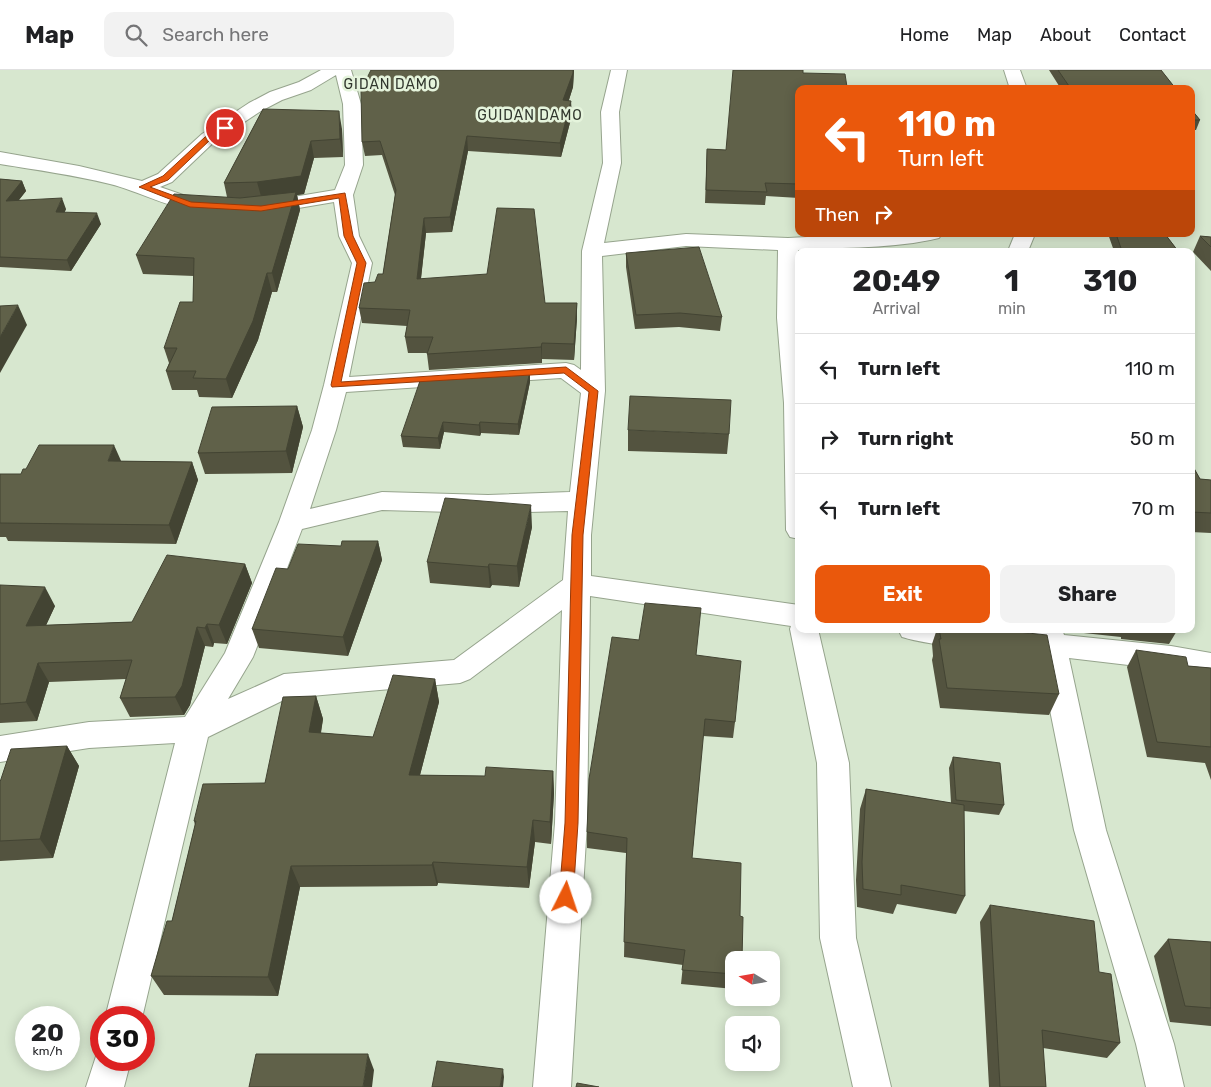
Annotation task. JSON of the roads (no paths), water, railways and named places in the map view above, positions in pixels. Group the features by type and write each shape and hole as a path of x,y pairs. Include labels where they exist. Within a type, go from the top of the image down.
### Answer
{"street":[{"path":"143,187 166,178 208,138 255,107 276,96 305,86 333,70"},
{"path":"127,1006 194,729 238,656 292,522 324,430 336,385 362,263 349,236 343,195 354,165 352,104 343,70"},
{"path":"552,1087 571,823 578,535 594,391 590,323 592,250 612,163 610,112 619,70"},
{"path":"1012,70 1018,85"},
{"path":"0,158 93,173 143,187 190,205 261,208 343,195"},
{"path":"592,250 686,240 788,244 908,237"},
{"path":"788,244 788,318 795,392"},
{"path":"336,385 566,370 594,391"},
{"path":"292,522 382,501 488,504 582,501"},
{"path":"0,749 89,735 194,729 284,686 460,670 577,584 795,615"},
{"path":"805,633 833,763 838,938 872,1087"},
{"path":"947,633 1000,639 1050,637 1211,665"},
{"path":"1050,637 1090,830 1155,1044 1165,1087"},
{"path":"105,1087 109,1071"}],"district":[{"name":"GIDAN DAMO","path":"391,84"},
{"name":"GUIDAN DAMO","path":"530,115"}]}
